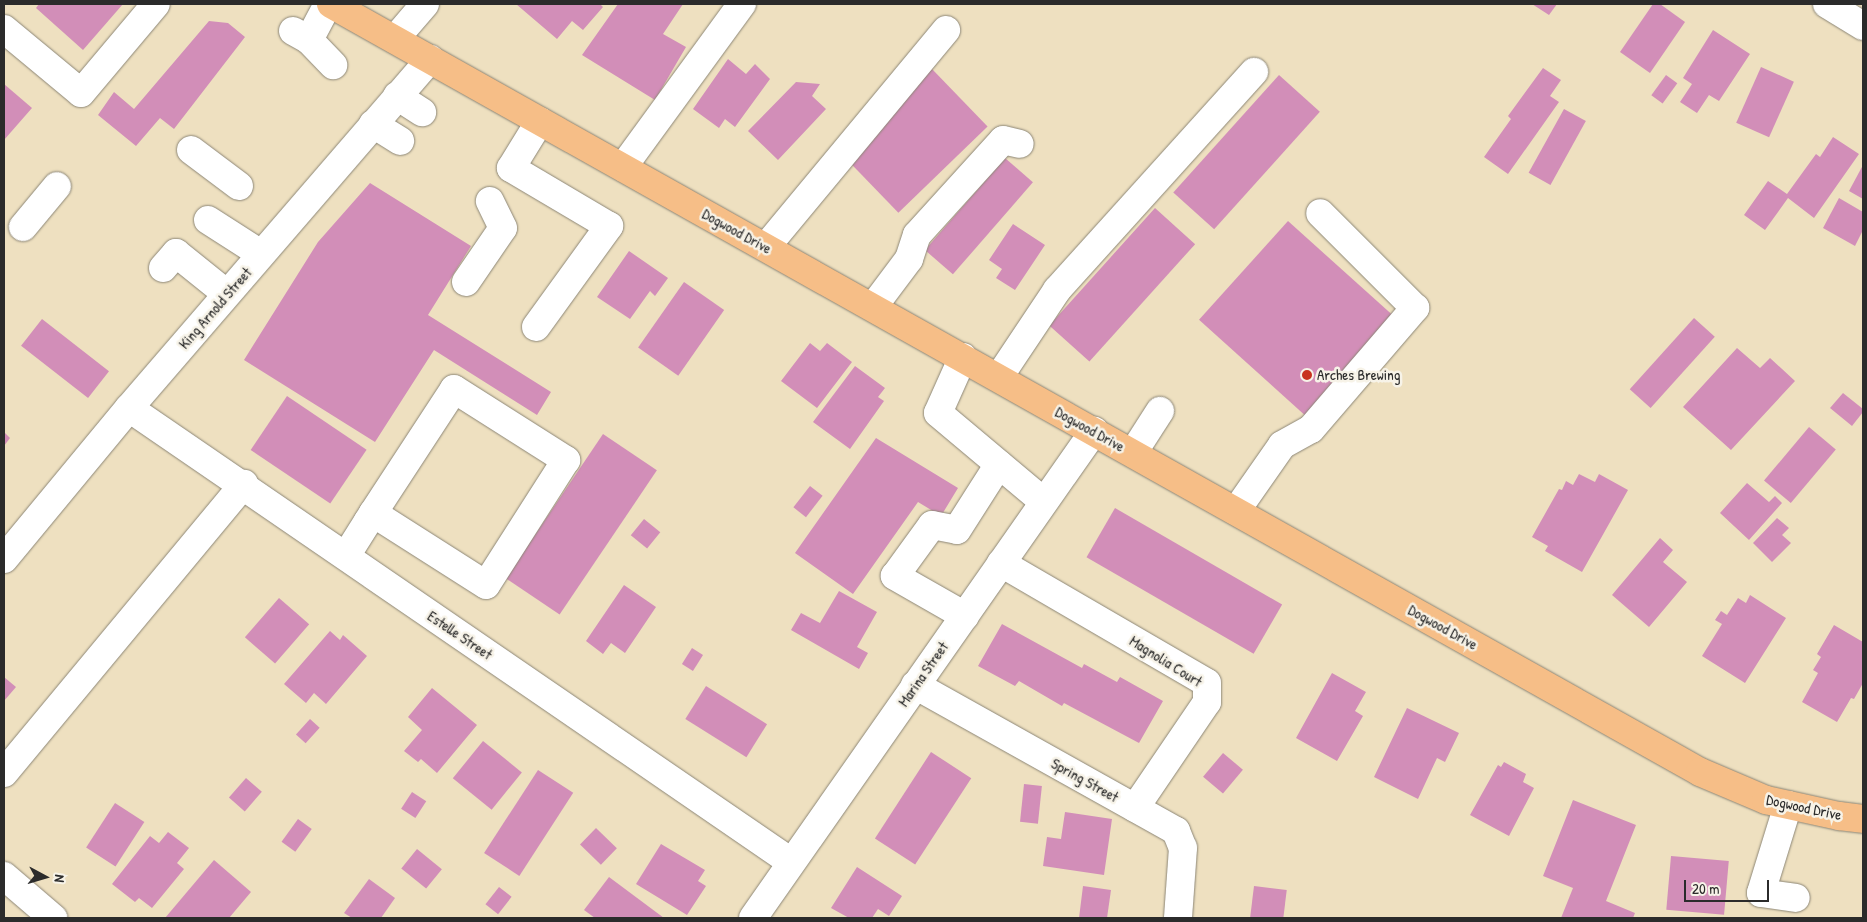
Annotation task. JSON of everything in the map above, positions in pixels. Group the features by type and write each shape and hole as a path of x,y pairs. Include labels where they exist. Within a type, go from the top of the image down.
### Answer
{"main road":[{"name":"Dogwood Drive","path":"329,4 395,39 999,377 1700,772 1766,800 1839,816 1863,819"}],"street":[{"path":"4,29 81,94 156,4"},
{"path":"329,4 301,36 333,66"},
{"path":"395,39 425,4"},
{"path":"623,167 742,4"},
{"path":"1827,4 1863,26"},
{"path":"766,247 946,30"},
{"name":"King Arnold Street","path":"4,559 227,294 430,59"},
{"path":"999,377 1057,290 1254,72"},
{"path":"397,96 422,112"},
{"path":"536,327 609,226 511,168 540,121"},
{"path":"374,124 400,141"},
{"path":"873,307 909,259 917,235 1003,140 1020,144"},
{"path":"191,150 239,186"},
{"path":"23,227 57,186"},
{"path":"466,282 503,228 490,201"},
{"path":"1236,511 1282,445 1311,429 1415,308 1320,213"},
{"path":"208,220 262,254"},
{"path":"170,260 227,294"},
{"path":"963,357 938,413 1044,502"},
{"path":"346,556 454,389 566,460 486,585 374,513"},
{"name":"Estelle Street","path":"130,408 244,484 791,862"},
{"path":"1133,453 1160,412"},
{"name":"Marina Street","path":"753,918 1094,431"},
{"path":"964,616 895,576 932,524 957,530 999,464"},
{"path":"4,774 244,484"},
{"name":"Magnolia Court","path":"1001,563 1207,682 1207,702 1135,808"},
{"name":"Spring Street","path":"915,685 1176,831 1183,848 1178,918"},
{"path":"1788,805 1761,893 1796,898"},
{"path":"4,876 53,918"}],"building":[{"path":"39,4 123,4 83,50 36,8"},
{"path":"516,4 600,4 603,7 583,30 572,21 557,39"},
{"path":"618,4 683,4 663,34 686,47 655,100 582,55"},
{"path":"1532,4 1557,4 1549,15"},
{"path":"1653,4 1660,4 1685,22 1650,73 1620,52"},
{"path":"209,21 228,23 245,37 174,129 160,118 136,146 98,115 114,92 134,109"},
{"path":"1713,30 1750,54 1719,101 1709,95 1697,113 1680,102 1692,84 1683,78"},
{"path":"728,59 746,74 755,64 770,79 735,127 725,119 719,128 693,109"},
{"path":"1761,67 1794,82 1769,137 1736,123"},
{"path":"1543,68 1561,80 1550,96 1559,102 1508,174 1484,157 1511,119 1508,116"},
{"path":"932,69 988,127 898,213 843,155"},
{"path":"1279,75 1320,112 1214,229 1173,192"},
{"path":"1666,75 1677,83 1663,103 1651,95"},
{"path":"796,82 820,84 812,96 826,109 778,160 748,131"},
{"path":"4,84 32,108 4,140"},
{"path":"1564,109 1586,121 1550,185 1529,173"},
{"path":"1833,137 1859,154 1814,218 1788,198 1765,230 1744,215 1768,181 1787,194 1816,154 1820,157"},
{"path":"1005,158 1033,182 953,274 925,250"},
{"path":"1863,165 1863,199 1849,191"},
{"path":"370,183 471,246 428,315 551,392 537,415 434,350 375,442 244,360 318,242"},
{"path":"1839,198 1863,212 1863,230 1855,246 1823,228"},
{"path":"1155,208 1195,244 1089,362 1049,325"},
{"path":"1288,221 1395,317 1306,416 1199,320"},
{"path":"1013,224 1045,245 1015,290 996,278 1002,269 989,260"},
{"path":"629,251 668,278 655,296 650,291 630,319 597,297"},
{"path":"684,282 724,310 678,376 638,348"},
{"path":"1694,318 1715,337 1651,408 1630,389"},
{"path":"42,319 109,371 88,398 21,346"},
{"path":"810,343 820,351 827,343 852,362 817,408 781,381"},
{"path":"1737,348 1760,368 1770,358 1795,381 1731,450 1683,407"},
{"path":"855,366 885,388 878,397 884,401 850,449 813,422"},
{"path":"1843,393 1863,409 1863,412 1852,426 1830,408"},
{"path":"287,396 367,450 330,504 251,450"},
{"path":"1809,427 1836,449 1791,503 1764,481"},
{"path":"4,432 10,438 4,446"},
{"path":"603,434 657,470 560,615 506,578"},
{"path":"876,438 958,488 941,516 918,502 853,594 795,553"},
{"path":"1579,474 1595,482 1599,474 1628,490 1582,572 1545,551 1548,546 1532,537 1559,489 1562,490 1566,481 1573,485"},
{"path":"1747,483 1769,502 1775,496 1782,503 1749,540 1720,513"},
{"path":"810,486 823,496 806,517 793,507"},
{"path":"1115,508 1282,604 1254,654 1086,557"},
{"path":"1777,518 1789,528 1782,535 1791,543 1772,562 1753,543"},
{"path":"644,519 660,532 647,549 631,535"},
{"path":"1660,538 1673,550 1663,562 1687,582 1649,627 1612,595"},
{"path":"624,585 656,607 625,653 611,643 603,654 586,641"},
{"path":"839,591 877,612 857,647 868,653 859,669 791,630 801,613 820,623"},
{"path":"1750,595 1786,618 1745,683 1702,656 1722,624 1715,620 1721,611 1727,615 1738,598 1746,603"},
{"path":"279,598 309,624 275,663 245,637"},
{"path":"1002,624 1082,668 1084,664 1117,682 1120,677 1163,701 1139,743 1064,703 1062,706 1019,681 1015,686 978,666"},
{"path":"1834,625 1863,642 1863,683 1854,699 1851,698 1837,722 1802,702 1818,673 1813,670 1821,657 1817,654"},
{"path":"330,631 340,640 343,635 367,656 326,704 314,693 306,703 284,684"},
{"path":"692,648 703,655 693,671 682,664"},
{"path":"1332,673 1366,692 1355,711 1363,716 1337,761 1296,738"},
{"path":"4,677 16,687 4,701"},
{"path":"706,686 767,724 746,757 685,719"},
{"path":"432,688 477,725 437,773 421,759 418,762 404,751 422,730 408,717"},
{"path":"1407,708 1459,733 1445,762 1437,758 1418,799 1374,777"},
{"path":"310,719 320,728 306,743 296,735"},
{"path":"483,741 522,772 492,810 453,778"},
{"path":"931,752 971,778 915,865 875,838"},
{"path":"1223,753 1243,770 1223,793 1203,777"},
{"path":"1504,762 1526,774 1523,782 1534,788 1509,836 1470,815 1498,765 1501,767"},
{"path":"538,770 573,793 519,876 484,853"},
{"path":"246,778 262,792 245,811 229,798"},
{"path":"1024,784 1042,786 1038,824 1020,822"},
{"path":"412,792 426,801 415,818 401,809"},
{"path":"1573,800 1636,825 1606,901 1635,913 1633,918 1561,918 1573,888 1543,876"},
{"path":"115,803 144,822 115,867 86,847"},
{"path":"1065,812 1112,819 1104,875 1043,866 1047,837 1061,839"},
{"path":"298,819 312,829 295,852 282,842"},
{"path":"596,828 617,848 601,865 580,845"},
{"path":"168,832 189,848 177,863 184,869 152,908 139,898 135,902 112,884 150,836 159,843"},
{"path":"661,844 705,870 698,881 706,886 687,915 636,884"},
{"path":"417,849 442,869 426,889 401,868"},
{"path":"1671,856 1729,861 1724,915 1666,910"},
{"path":"214,860 251,892 229,918 165,918"},
{"path":"857,867 902,896 889,916 878,909 872,918 849,918 831,908"},
{"path":"609,877 664,918 595,918 584,910"},
{"path":"369,879 395,898 381,918 352,918 344,913"},
{"path":"1083,886 1111,890 1107,918 1079,918"},
{"path":"1254,886 1287,890 1283,918 1250,918"},
{"path":"499,887 512,897 498,914 485,904"}],"place":[{"name":"Arches Brewing","path":"1307,375"}]}
